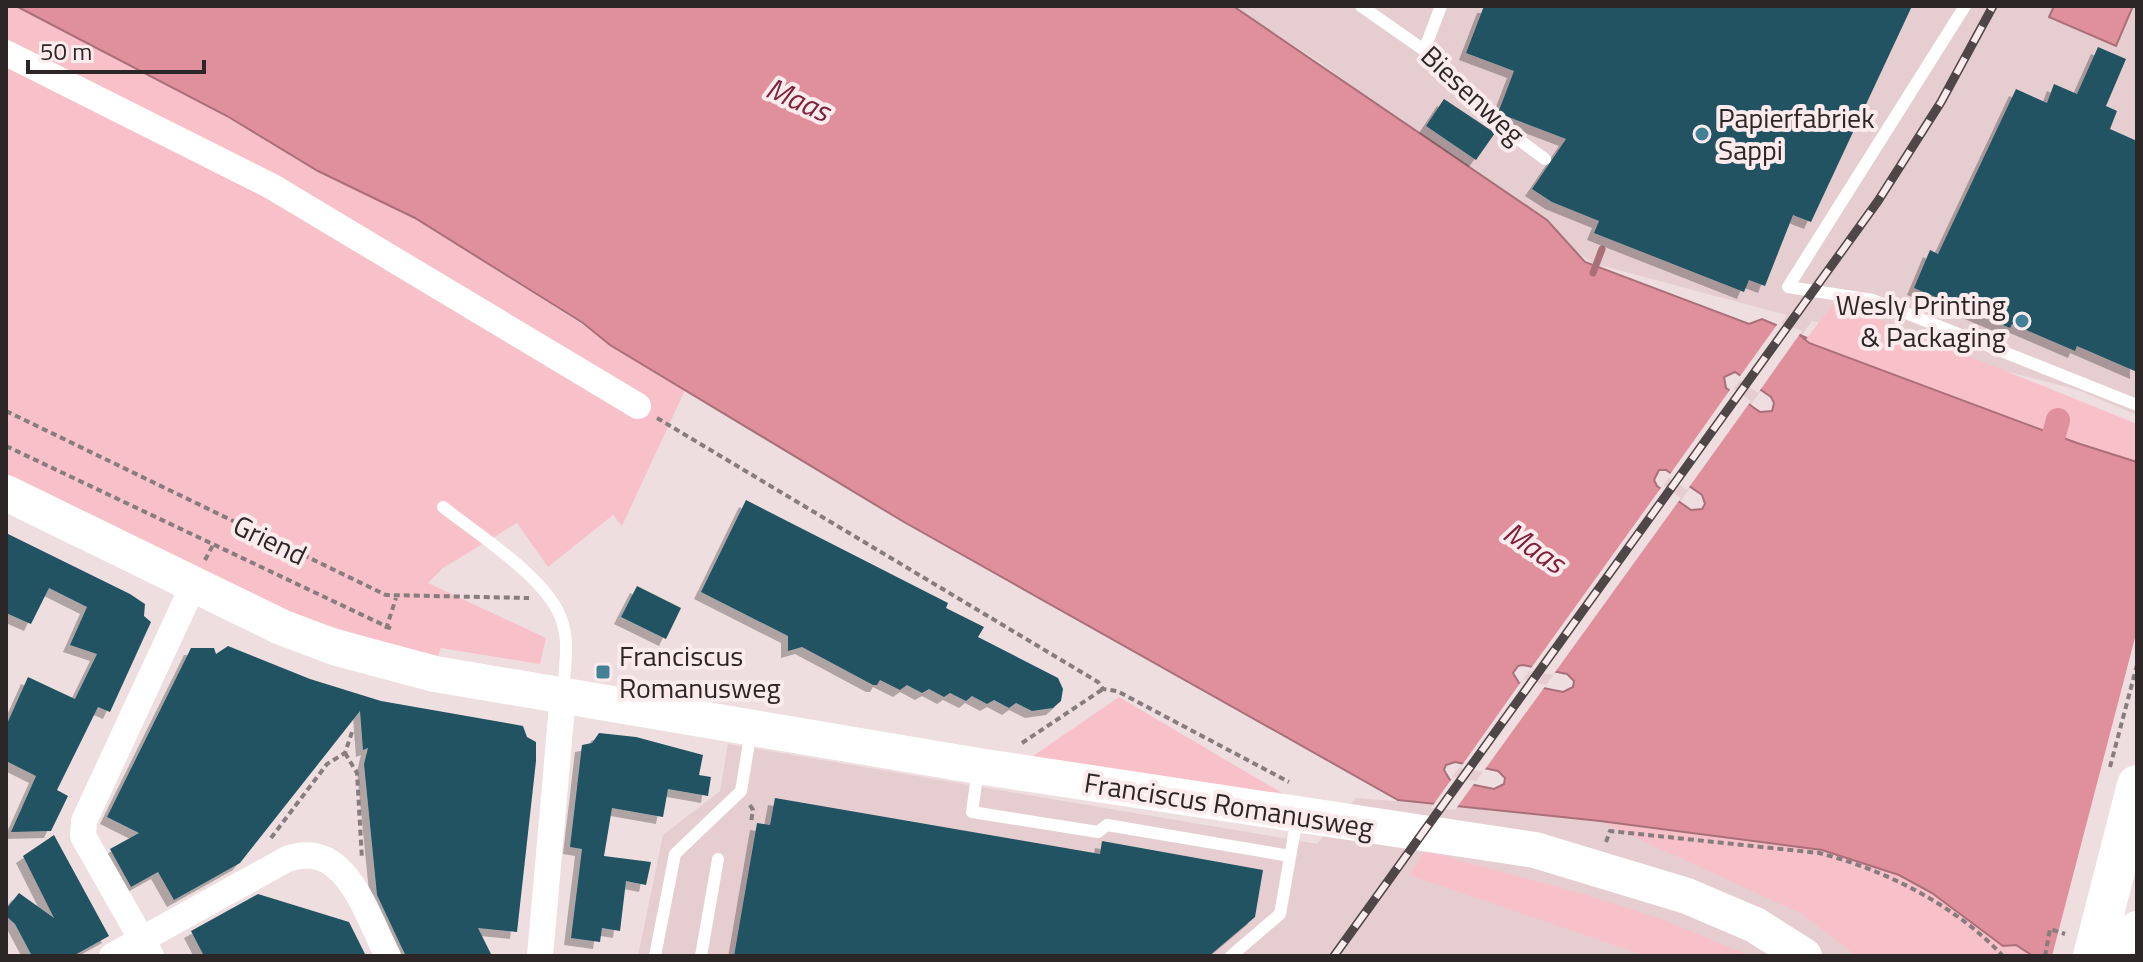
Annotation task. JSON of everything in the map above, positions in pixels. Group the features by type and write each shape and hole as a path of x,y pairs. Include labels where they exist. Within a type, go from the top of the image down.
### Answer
{"main road":[{"path":"2079,945 2137,785"},
{"path":"2131,956 2137,931"}],"street":[{"path":"6,53 271,186 638,406"},
{"name":"Franciscus Romanusweg","path":"6,493 193,586 311,639 375,659 435,674 978,766 1295,800 1602,868 1734,915 1772,934 1804,956"},
{"path":"146,948 83,836 84,821 193,586"},
{"path":"540,956 563,695"},
{"path":"112,956 146,948 272,867 297,856 320,855 337,865 344,874 388,956"}],"lane":[{"name":"Biesenweg","path":"1361,6 1425,48 1455,74 1498,126 1545,159"},
{"path":"1425,48 1441,6"},
{"path":"1965,6 1788,287 1873,300 2137,405"},
{"path":"443,507 551,598 563,621 563,695"},
{"path":"655,956 675,854 741,791 752,728"},
{"path":"978,766 972,812 1098,832 1107,825 1290,856"},
{"path":"1231,956 1280,914 1295,800"},
{"path":"701,956 718,859"}],"path":[{"path":"638,406 1098,682 1103,689"},
{"name":"Griend","path":"6,411 386,595 396,598 551,598"},
{"path":"6,446 400,633"},
{"path":"1017,745 1103,689 1117,691 1295,800"},
{"path":"272,867 262,849 327,764 345,753 353,729"},
{"path":"344,874 362,860 357,773 345,753"},
{"path":"751,822 753,810"},
{"path":"1604,848 1610,831 1819,853 1845,860 1882,874 1934,902 2003,956"},
{"path":"2045,956 2050,929 2079,945"}],"shaded area":[{"path":"6,6 27,10 227,116 318,171 415,218 685,390 622,526 613,515 548,567 517,523 443,568 428,583 546,638 540,664 441,648 437,658 300,617 6,476"},
{"path":"1232,6 2137,6 2137,415 2078,390 1812,321 1458,806 1600,821 1926,956 638,956 663,835 720,791 728,744 1317,844 1356,798 1433,804 1787,315 1592,263 1321,63"},
{"path":"1835,302 2137,424 2137,462 2077,443 1809,343 1799,335 1807,338"},
{"path":"1119,697 1292,799 1030,758"},
{"path":"1600,821 1751,838 1826,851 1862,861 1925,888 2003,946 2016,945 2033,956 1857,956 1802,914"},
{"path":"1425,851 1587,895 1661,919 1751,956 1646,956 1409,875"}],"water":[{"name":"Maas","path":"16,6 1233,6 1547,220 1585,262 1749,324 1762,319 1807,338 1802,337 1809,343 2077,443 2137,462 2137,956 2033,956 2016,945 2003,946 1932,893 1899,875 1822,850 1600,821 1398,800 904,522 610,345 583,323 415,218 318,171 227,116","holes":["1735,372 1771,397 1774,403 1772,411 1760,412 1726,388 1724,377","1659,470 1666,470 1702,495 1705,504 1702,509 1691,510 1657,486 1654,480","1518,666 1567,674 1574,681 1573,687 1563,692 1519,683 1513,673","1455,762 1498,771 1505,778 1504,784 1494,789 1450,780 1444,770 1446,765"]},
{"path":"2054,6 2133,6 2116,46 2049,17"}],"pier":[{"path":"1779,322 1802,331 1758,393 1738,379"},
{"path":"1732,387 1751,401 1687,490 1668,477"},
{"path":"1663,485 1681,498 1553,675 1529,671"},
{"path":"2137,630 2137,956 2052,956"},
{"path":"1523,679 1546,685 1483,772 1460,768"},
{"path":"1453,777 1476,781 1455,810 1431,808"}],"building":[{"name":"Papierfabriek Sappi","path":"1484,6 1912,6 1811,222 1793,215 1765,286 1749,280 1744,292 1594,233 1599,221 1552,202 1532,189 1566,139 1498,113 1514,71 1466,53"},
{"path":"2098,47 2126,59 2106,106 2117,111 2110,129 2137,141 2137,372 2077,346 2075,351 2012,324 2010,328 1914,288 1930,250 1938,254 2016,89 2047,103 2054,84 2077,94"},
{"path":"1444,99 1495,133 1476,160 1426,126"},
{"path":"746,500 948,603 946,608 984,627 978,637 1058,678 1063,689 1061,701 1053,708 1032,711 1016,703 1009,708 994,700 987,704 972,696 966,701 950,693 944,697 929,689 922,693 907,685 900,690 880,680 873,685 802,647 788,651 788,636 701,592"},
{"path":"6,533 130,594 145,604 144,616 151,622 110,712 98,707 57,790 68,796 51,831 11,832 36,776 6,761 6,726 28,677 75,699 97,654 70,645 87,607 49,588 31,624 6,613"},
{"path":"637,586 681,608 666,639 621,617"},
{"path":"228,646 310,679 381,701 523,726 527,737 536,742 536,761 517,932 478,928 492,956 406,956 377,895 364,764 368,748 363,750 360,711 240,863 174,900 158,872 131,887 110,849 139,833 107,817 191,648 214,648 216,654"},
{"path":"599,733 636,737 703,755 699,775 711,777 708,796 668,789 663,817 612,808 604,856 651,862 646,885 626,881 620,931 602,928 600,942 571,938 582,849 570,847 582,745 592,743"},
{"path":"775,798 1100,854 1102,841 1263,870 1255,917 1209,956 734,956 757,823 770,825"},
{"path":"54,835 109,936 73,956 32,956 15,924 6,916 6,909 19,893 54,918 23,856"},
{"path":"258,894 349,922 366,956 204,956 191,931"}],"waterway":[{"path":"1593,273 1602,249"},
{"path":"2046,464 2058,420"}],"railway":[{"path":"1334,956 1878,201 1941,102 1993,6"}],"place":[{"name":"Papierfabriek Sappi","path":"1702,134"},
{"name":"Wesly Printing & Packaging","path":"2022,321"},
{"name":"Franciscus Romanusweg","path":"603,672"}]}
